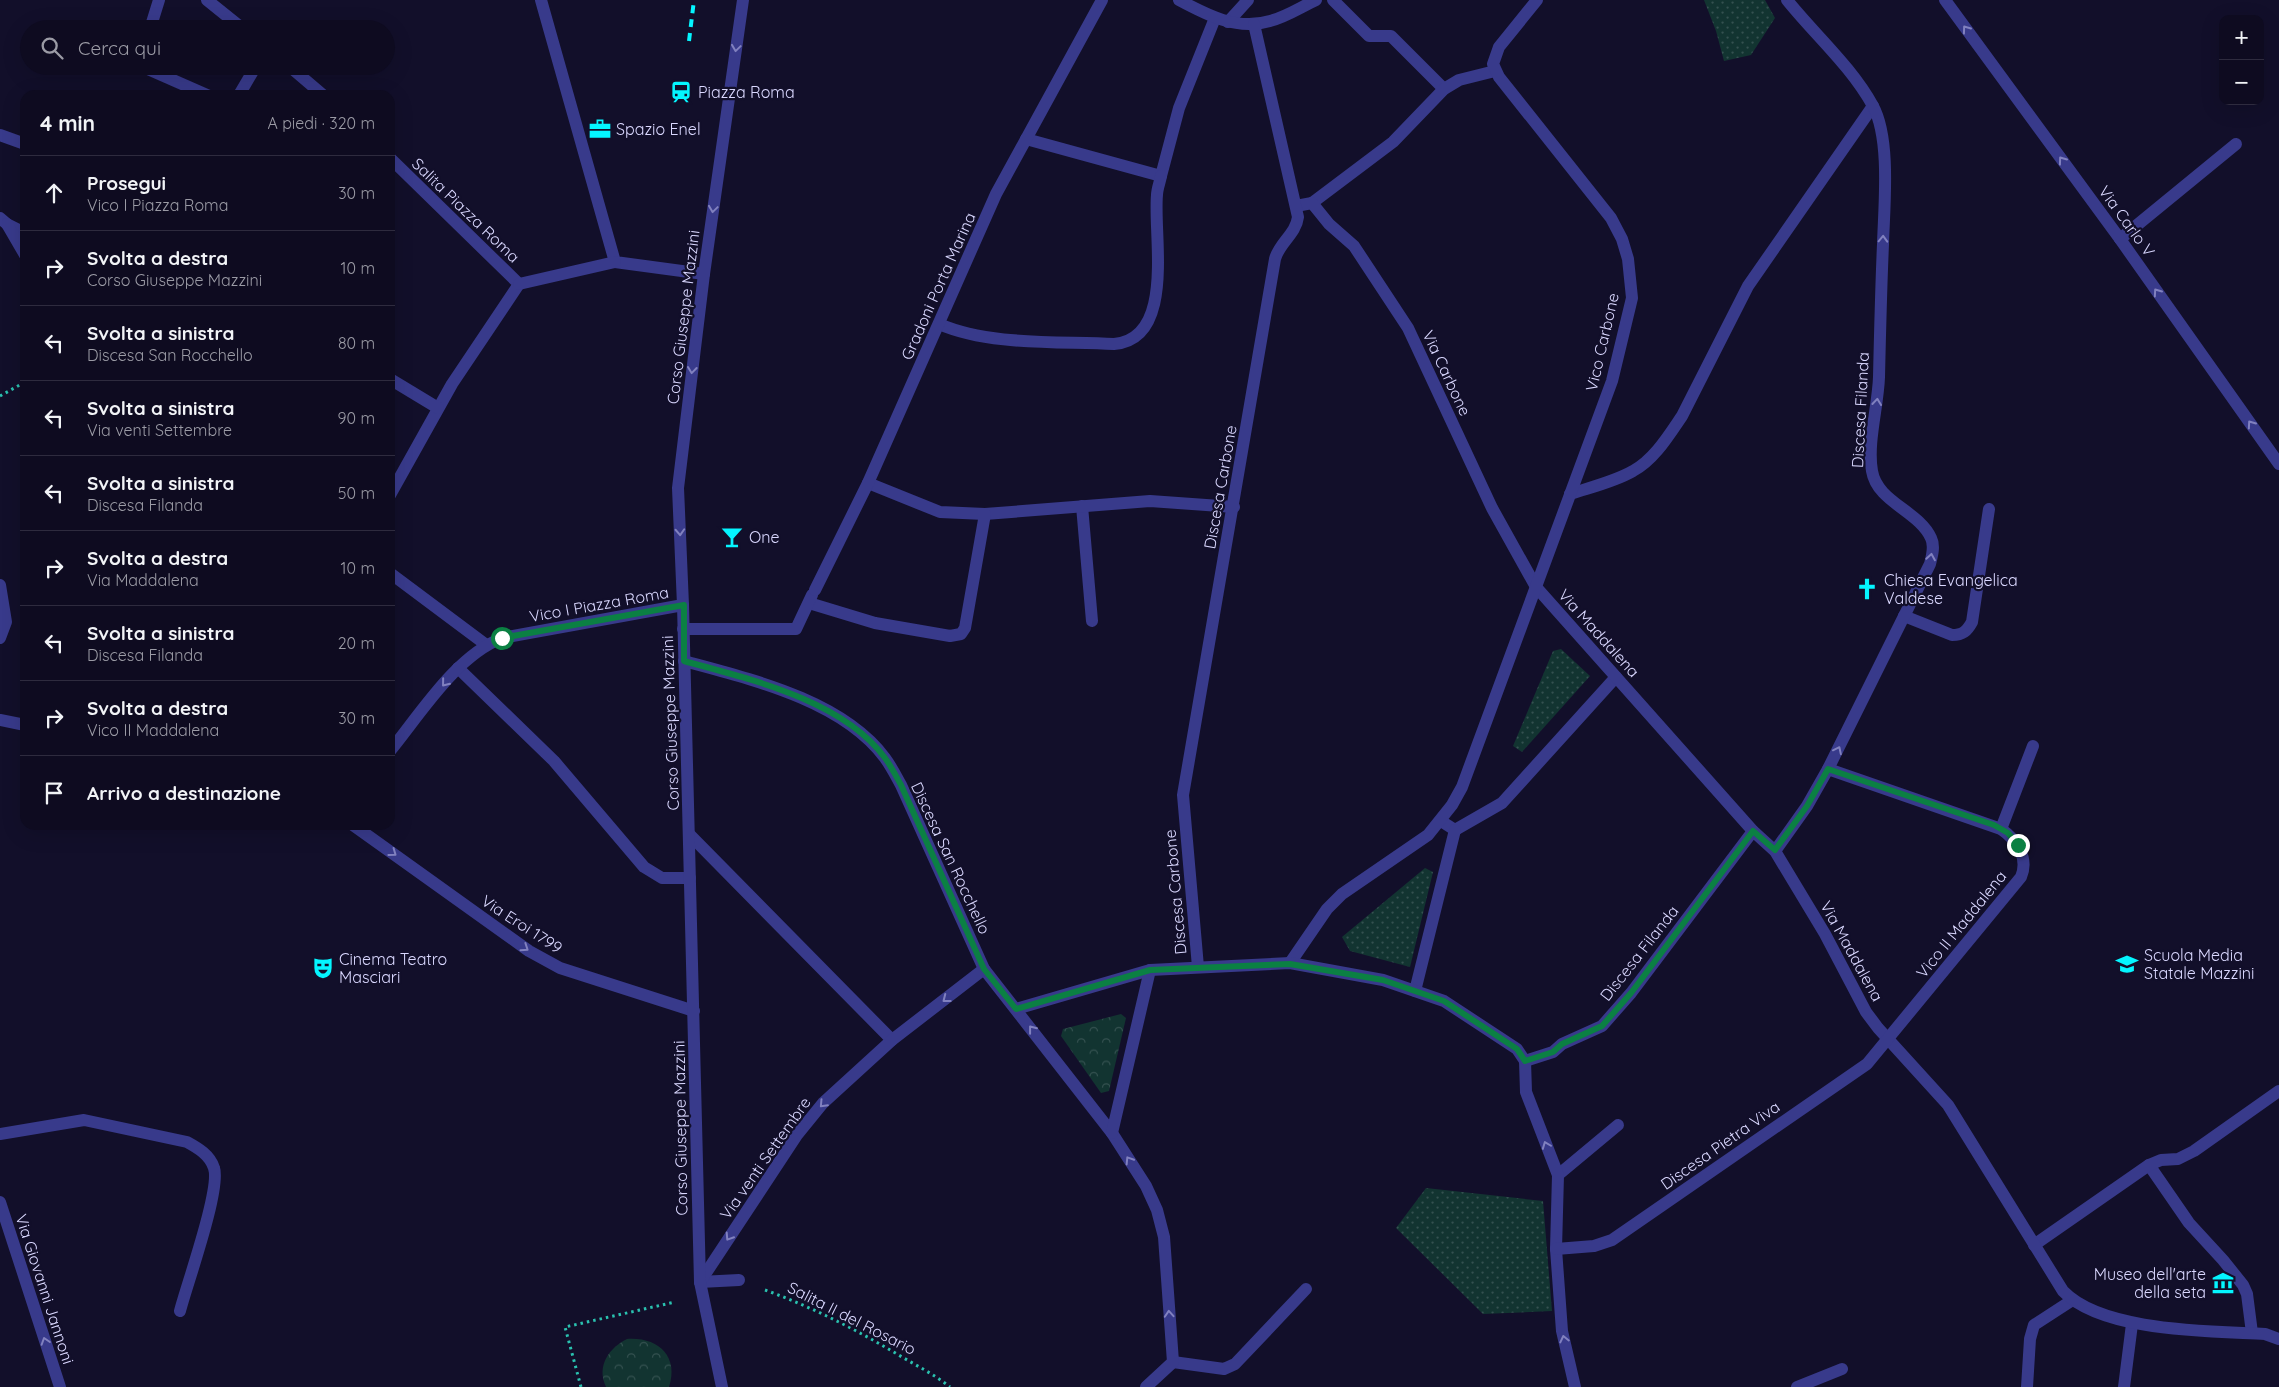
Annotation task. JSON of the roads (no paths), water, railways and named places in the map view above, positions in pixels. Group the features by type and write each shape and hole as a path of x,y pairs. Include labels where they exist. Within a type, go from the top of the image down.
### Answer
{"street":[{"path":"153,20 159,0"},
{"path":"207,0 232,20"},
{"path":"541,0 544,17 615,262"},
{"name":"Corso Giuseppe Mazzini","path":"722,1387 700,1282 683,629 684,605 678,488 704,274 743,0"},
{"name":"Gradoni Porta Marina","path":"683,629 796,628 868,483 996,194 1102,0"},
{"path":"1179,0 1215,18 1228,22 1254,24 1270,21 1316,0"},
{"path":"1228,22 1248,0"},
{"path":"1333,0 1369,36 1391,36 1444,89"},
{"path":"1296,206 1312,203 1393,142 1444,89 1459,80 1495,71 1495,56 1499,47 1537,0"},
{"name":"Discesa Filanda","path":"1775,850 1807,806 1828,769 1930,564 1932,546 1932,539 1923,526 1885,493 1876,483 1872,472 1871,458 1879,382 1884,176 1880,123 1873,106 1848,68 1787,0"},
{"name":"Via Carlo V","path":"1945,0 2120,239 2279,464"},
{"path":"939,324 955,331 985,338 1114,344 1125,343 1140,332 1151,314 1159,280 1156,195 1179,108 1215,18"},
{"name":"Discesa Carbone","path":"1198,967 1183,794 1218,588 1234,507 1276,252 1297,224 1296,206 1254,24"},
{"name":"Vico Carbone","path":"1290,964 1314,926 1332,904 1342,894 1428,835 1441,821 1462,787 1612,381 1632,298 1628,259 1622,239 1611,218 1495,71"},
{"path":"161,75 196,90"},
{"path":"242,90 251,75"},
{"path":"300,75 317,90"},
{"path":"1570,494 1618,479 1635,470 1670,434 1696,389 1748,286 1873,106"},
{"path":"0,134 20,142"},
{"path":"1026,139 1161,176"},
{"path":"2120,239 2236,144"},
{"name":"Salita Piazza Roma","path":"395,163 519,284"},
{"name":"Via Carbone","path":"1312,203 1329,224 1354,246 1408,328 1492,508 1536,587"},
{"path":"3,221 20,230"},
{"path":"3,221 20,247"},
{"path":"395,483 452,384 519,284 615,262 704,274"},
{"path":"395,381 438,408"},
{"path":"868,483 940,512 985,514 1150,501 1234,507"},
{"path":"1082,506 1092,621"},
{"path":"1904,616 1952,635 1960,635 1968,631 1972,622 1989,509"},
{"path":"809,603 875,623 950,636 961,634 966,624 985,514"},
{"path":"395,578 485,644"},
{"path":"0,585 6,622 0,638"},
{"name":"Via Maddalena","path":"1536,587 1753,831 1775,850 1826,934 1866,1012 1948,1105 2063,1291 2071,1300 2082,1306 2132,1324 2265,1334 2279,1339"},
{"name":"Vico I Piazza Roma","path":"395,745 458,668 485,644 502,638 684,605"},
{"name":"Discesa San Rocchello","path":"684,661 768,684 802,698 864,736 885,758 901,785 984,969 1112,1133 1146,1186 1157,1210 1164,1238 1173,1362"},
{"path":"458,668 554,761 644,867 662,878 690,878"},
{"path":"1415,991 1455,830 1502,803 1616,677"},
{"path":"0,720 20,724"},
{"path":"2001,829 2033,746"},
{"name":"Vico II Maddalena","path":"1828,769 2001,829 2014,839 2022,852 2023,872 2021,877 1888,1039"},
{"path":"1441,821 1455,830"},
{"name":"Via Eroi 1799","path":"360,830 544,960 560,968 694,1011"},
{"name":"Discesa Filanda","path":"1525,1061 1553,1052 1562,1044 1602,1026 1631,993 1753,831"},
{"path":"689,834 892,1040"},
{"path":"1016,1009 1150,970 1290,964 1383,980 1444,1001 1517,1049 1525,1061 1526,1092 1558,1176 1556,1249 1562,1331 1575,1387"},
{"name":"Via venti Settembre","path":"700,1282 797,1135 823,1103 892,1040 984,969"},
{"path":"1112,1133 1150,970"},
{"name":"Discesa Pietra Viva","path":"1556,1249 1594,1246 1612,1240 1867,1064 1888,1039"},
{"path":"2034,1245 2149,1165 2161,1160 2178,1159 2194,1152 2279,1091"},
{"path":"0,1134 74,1121 96,1121 187,1142 199,1148 214,1167 215,1190 180,1310"},
{"path":"1558,1176 1618,1126"},
{"path":"2149,1165 2189,1224 2243,1284 2247,1294 2252,1333"},
{"name":"Via Giovanni Jannoni","path":"0,1202 60,1387"},
{"path":"700,1282 739,1280"},
{"path":"1146,1387 1173,1362 1224,1369 1236,1364 1306,1290"},
{"path":"2027,1387 2030,1339 2034,1326 2071,1300"},
{"path":"2124,1387 2132,1324"},
{"path":"1797,1387 1842,1368"}],"railway":[{"path":"689,41 694,0"}],"place":[{"name":"Piazza Roma","path":"681,92"},
{"name":"Spazio Enel","path":"600,129"},
{"name":"One","path":"732,537"},
{"name":"Chiesa Evangelica Valdese","path":"1867,589"},
{"name":"Scuola Media Statale Mazzini","path":"2127,964"},
{"name":"Cinema Teatro Masciari","path":"323,968"},
{"name":"Museo dell'arte della seta","path":"2223,1283"}]}
